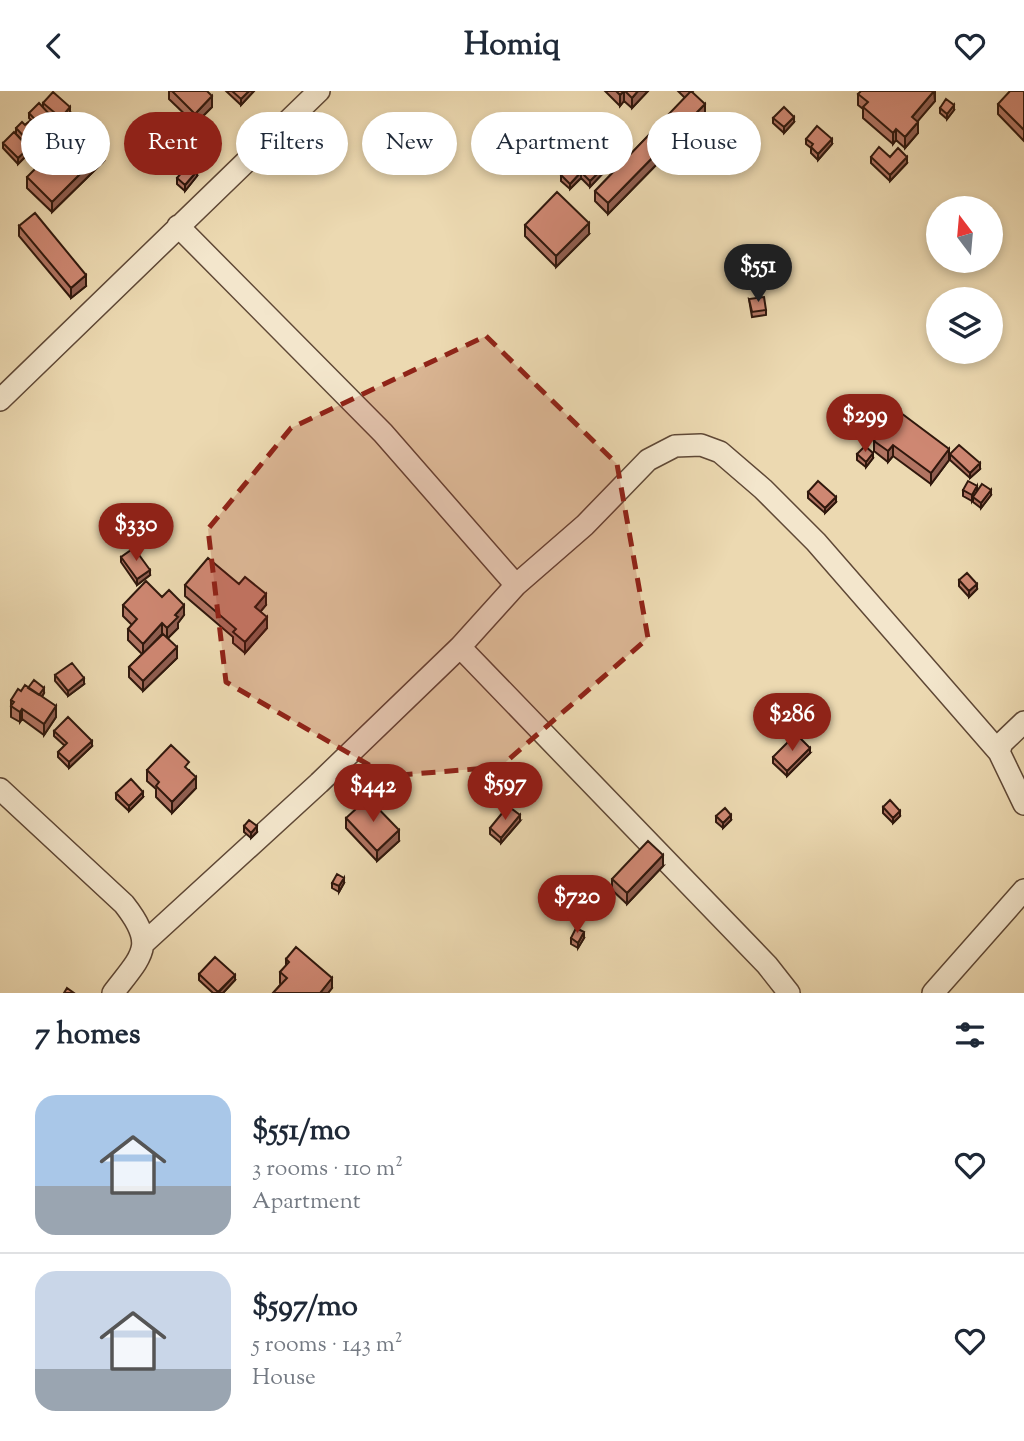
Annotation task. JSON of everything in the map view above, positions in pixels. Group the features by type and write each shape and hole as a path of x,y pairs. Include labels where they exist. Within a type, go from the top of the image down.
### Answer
{"street":[{"path":"0,400 318,91"},
{"path":"178,226 383,433 516,585"},
{"path":"113,993 138,960 144,943 319,783 460,647 516,585 585,525 648,460 675,446 701,445 720,452 802,526 999,752 1024,804"},
{"path":"460,647 767,965 789,993"},
{"path":"999,752 1002,743 1024,722"},
{"path":"0,789 124,904 139,922 144,943"},
{"path":"933,993 1024,890"}],"highlighted area":[{"path":"486,336 617,464 648,638 500,767 388,776 226,682 208,529 291,428"}],"building":[{"path":"172,91 207,91 212,96 197,112 193,112"},
{"path":"232,91 249,91 241,99"},
{"path":"625,91 638,91 632,98"},
{"path":"691,91 705,104 697,112 671,112"},
{"path":"861,91 934,91 912,117 918,122 905,137 896,129 893,133 863,107 868,102 858,94"},
{"path":"1010,91 1024,91 1024,130 998,104"},
{"path":"53,92 70,107 66,112 54,112 43,103"},
{"path":"946,99 954,105 947,114 940,108"},
{"path":"39,103 47,112 30,112"},
{"path":"784,107 794,117 784,127 773,118"},
{"path":"817,126 832,139 818,154 811,147 813,144 806,139"},
{"path":"14,132 21,139 21,155 18,158 3,143"},
{"path":"647,137 647,163 608,203 595,191 610,175 633,175 633,151"},
{"path":"879,147 890,157 898,148 907,157 890,175 871,157"},
{"path":"29,175 79,175 52,202 27,177"},
{"path":"180,175 194,175 185,185 177,178"},
{"path":"561,175 578,175 570,184"},
{"path":"584,175 596,175 590,181"},
{"path":"557,192 589,223 556,256 525,225"},
{"path":"35,213 86,275 71,288 19,226"},
{"path":"764,297 766,310 752,312 749,299"},
{"path":"897,410 949,449 931,473 893,445 888,451 874,441"},
{"path":"959,445 980,463 970,473 950,454"},
{"path":"865,446 873,453 866,462 857,454"},
{"path":"818,481 836,497 825,508 808,492"},
{"path":"968,481 977,486 972,495 963,490"},
{"path":"982,484 991,490 981,503 973,497"},
{"path":"134,548 150,570 137,579 121,557"},
{"path":"208,558 239,584 245,577 266,594 255,607 267,617 245,642 233,632 236,629 185,585"},
{"path":"967,573 977,584 969,591 959,580"},
{"path":"146,581 162,597 169,590 184,605 175,615 178,617 167,628 162,623 143,644 128,629 137,619 123,605"},
{"path":"163,634 177,647 143,681 129,667"},
{"path":"72,663 84,678 68,691 55,675"},
{"path":"34,680 44,688 39,695 28,688"},
{"path":"25,685 56,706 44,724 22,709 20,712 11,706 14,702 11,700 18,689 21,691"},
{"path":"68,717 92,741 69,762 58,752 67,743 54,731"},
{"path":"796,734 810,748 787,771 773,757"},
{"path":"171,745 189,762 185,767 196,777 172,802 156,786 159,782 147,770"},
{"path":"131,779 143,792 129,806 116,793"},
{"path":"368,798 399,830 377,851 346,818"},
{"path":"890,800 900,811 893,818 883,807"},
{"path":"508,806 520,815 501,838 490,828"},
{"path":"725,808 731,815 723,823 716,816"},
{"path":"249,820 257,826 251,833 244,826"},
{"path":"648,841 663,855 627,893 612,879"},
{"path":"337,874 344,878 339,886 332,883"},
{"path":"576,928 584,932 578,943 571,938"},
{"path":"296,947 332,978 320,993 273,993 287,978 280,972 289,962 286,959"},
{"path":"215,957 235,975 218,992 199,974"}]}
